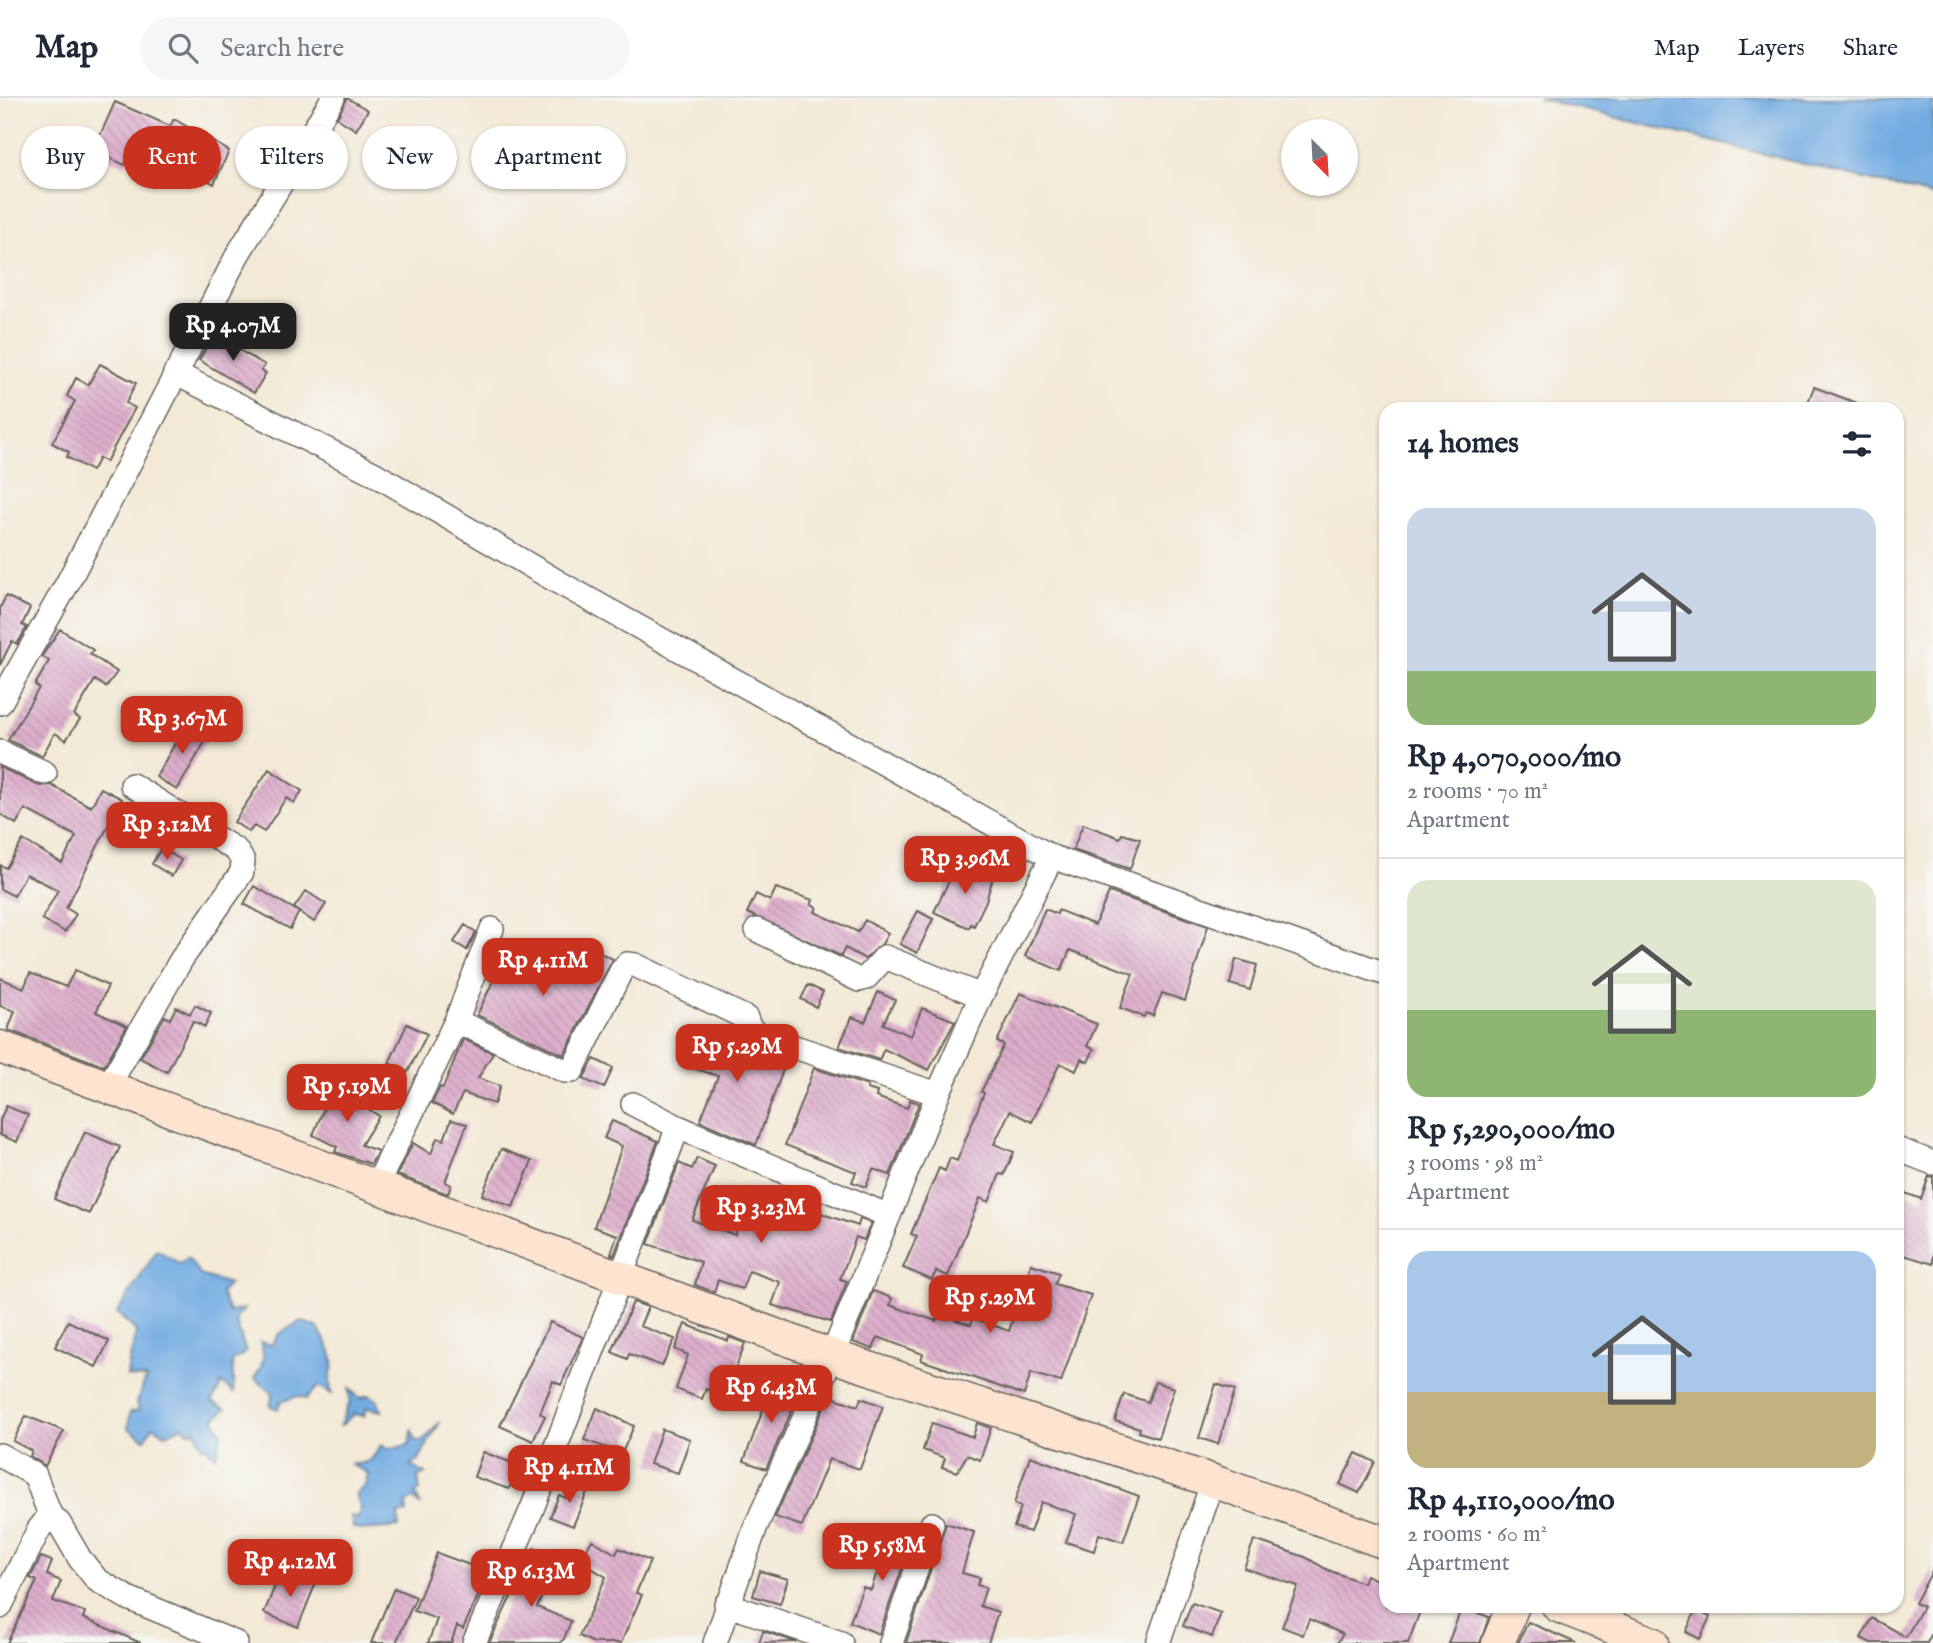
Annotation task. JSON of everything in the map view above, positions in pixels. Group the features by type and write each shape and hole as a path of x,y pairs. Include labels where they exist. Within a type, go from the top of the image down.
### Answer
{"street":[{"path":"0,703 67,584 238,254 333,98"},
{"path":"175,373 373,473 582,595 1052,857 1379,972"},
{"path":"0,752 45,773"},
{"path":"107,1088 174,971 242,872 243,861 236,850 132,785"},
{"path":"715,1643 726,1604 756,1526 832,1356 938,1094 981,996 1052,857"},
{"path":"376,1187 456,1021 492,929"},
{"path":"757,930 859,980 866,978 885,957 981,996"},
{"path":"456,1021 565,1071 572,1071 621,971 627,964 635,965 746,1018 750,1029 761,1036 938,1094"},
{"path":"0,1047 832,1356 1213,1481 1379,1540"},
{"path":"633,1104 678,1127 889,1216"},
{"path":"474,1643 533,1509 621,1278 643,1212 678,1127"},
{"path":"1904,1153 1933,1163"},
{"path":"0,1455 35,1475 50,1515 60,1523 89,1572 107,1586 236,1643"},
{"path":"1158,1643 1213,1481"},
{"path":"0,1607 39,1528 50,1515"},
{"path":"891,1643 932,1524"},
{"path":"726,1604 841,1643"},
{"path":"1498,1643 1510,1613"},
{"path":"1576,1613 1652,1643"}],"water":[{"path":"1537,98 1933,98 1933,196"},
{"path":"157,1250 179,1263 188,1258 200,1275 229,1284 221,1293 229,1312 244,1309 235,1319 246,1352 232,1362 234,1393 222,1383 212,1402 226,1409 214,1419 222,1433 216,1456 201,1444 195,1430 188,1432 183,1426 166,1434 153,1426 145,1439 128,1428 130,1412 139,1411 137,1402 146,1378 127,1377 136,1331 117,1313"},
{"path":"301,1321 317,1327 330,1351 333,1359 330,1381 332,1394 319,1386 306,1399 298,1396 280,1402 278,1409 270,1406 273,1393 254,1378 263,1361 260,1342 271,1345 279,1334"},
{"path":"349,1388 359,1398 369,1395 377,1400 382,1411 367,1408 364,1416 354,1414 339,1427 350,1402"},
{"path":"440,1422 418,1461 411,1465 425,1474 418,1477 420,1491 415,1493 421,1506 413,1499 406,1503 407,1513 398,1514 399,1527 361,1530 353,1528 351,1516 358,1519 361,1509 356,1495 366,1484 368,1473 350,1464 361,1464 369,1460 381,1445 388,1449 409,1445 412,1431 416,1441 423,1441"}],"building":[{"path":"347,98 368,110 356,130 337,118"},
{"path":"115,102 170,126 123,126 123,164 109,158 109,126 104,126"},
{"path":"174,119 186,126 170,126"},
{"path":"221,146 229,151 221,169"},
{"path":"216,331 231,340 229,344 265,365 261,371 266,373 254,393 199,360"},
{"path":"100,364 136,383 126,403 135,408 106,462 99,458 92,471 67,457 69,452 52,443 75,401 67,396 76,378 88,385"},
{"path":"1814,387 1854,402 1808,402"},
{"path":"6,596 30,608 22,625 27,627 17,644 12,641 0,665 0,608"},
{"path":"60,629 93,650 90,654 117,672 106,687 95,680 74,715 80,719 66,740 55,733 42,756 8,740 39,688 35,685 49,661 42,656"},
{"path":"192,725 209,735 177,790 156,777 185,726 190,729"},
{"path":"0,767 39,786 51,785 91,807 101,788 122,799 66,908 76,914 65,932 42,919 58,890 26,874 14,896 0,889 0,865 6,868 23,840 62,863 76,836 25,809 16,824 0,814"},
{"path":"269,769 302,791 294,803 286,798 264,832 254,826 249,832 234,822"},
{"path":"1083,824 1120,838 1122,834 1140,839 1130,869 1073,850"},
{"path":"161,848 181,860 172,876 152,864"},
{"path":"958,862 993,877 986,901 974,926 971,924 969,928 934,912"},
{"path":"254,886 299,912 290,929 244,904"},
{"path":"776,888 813,900 811,905 817,907 815,912 858,932 865,920 888,933 882,944 865,959 845,948 841,956 747,913 756,894 770,901"},
{"path":"306,891 326,904 314,922 294,908"},
{"path":"1109,892 1208,926 1185,1001 1162,993 1153,1016 1146,1013 1144,1017 1120,1008 1133,974 1070,950 1061,971 1025,956 1045,909 1057,914 1058,910 1095,925"},
{"path":"918,911 933,919 917,953 900,944"},
{"path":"465,925 476,932 467,950 454,942"},
{"path":"510,946 575,978 590,948 613,959 564,1055 477,1015"},
{"path":"1236,959 1257,965 1250,990 1230,984"},
{"path":"75,970 108,986 96,1012 127,1026 104,1066 8,1030 15,1011 0,1006 0,978 24,988 30,973 66,987"},
{"path":"808,985 823,992 816,1007 801,999"},
{"path":"878,992 895,1000 883,1024 911,1036 922,1008 955,1021 929,1070 884,1049 879,1060 839,1047 852,1017 865,1022"},
{"path":"1020,993 1097,1024 1087,1046 1094,1049 1088,1062 1081,1059 1076,1071 1060,1063 1032,1122 1010,1111 994,1144 1014,1152 1004,1175 1000,1174 989,1202 980,1198 948,1276 936,1271 932,1280 903,1268 917,1236 911,1234 939,1168 945,1171 950,1158 957,1161 984,1093 981,1092 1004,1045 997,1042"},
{"path":"195,1005 211,1013 205,1027 193,1021 167,1072 140,1058 165,1016 170,1019 176,1007 190,1014"},
{"path":"407,1024 427,1034 408,1072 389,1063"},
{"path":"721,1028 737,1034 736,1037 754,1048 778,1056 777,1061 785,1064 756,1145 700,1121 718,1076 690,1067 703,1030 718,1035"},
{"path":"463,1039 493,1053 478,1078 500,1086 494,1104 463,1093 453,1114 432,1103 440,1087 443,1088"},
{"path":"594,1059 613,1068 604,1088 583,1079"},
{"path":"814,1068 868,1086 867,1089 877,1092 876,1097 907,1108 910,1100 919,1103 890,1175 873,1169 866,1187 852,1182 856,1172 785,1145"},
{"path":"336,1079 357,1089 352,1099 379,1116 361,1145 378,1151 371,1164 335,1152 337,1147 313,1135"},
{"path":"6,1106 28,1115 17,1142 0,1135 0,1120"},
{"path":"451,1120 467,1124 445,1182 451,1185 448,1194 397,1175 413,1143 431,1154 437,1138 444,1140"},
{"path":"612,1121 658,1141 614,1255 611,1254 617,1235 594,1227 622,1146 604,1138"},
{"path":"85,1132 120,1147 89,1214 54,1199"},
{"path":"501,1149 532,1161 513,1207 482,1195"},
{"path":"697,1158 715,1166 692,1220 735,1235 750,1195 760,1199 762,1193 800,1207 801,1203 821,1210 820,1213 858,1226 860,1219 871,1223 864,1240 856,1237 840,1279 847,1281 831,1322 772,1305 780,1282 749,1271 742,1289 718,1280 714,1292 695,1285 701,1262 648,1244 679,1163 692,1169"},
{"path":"1929,1176 1933,1177 1933,1264 1904,1255 1904,1193 1921,1199"},
{"path":"1031,1264 1059,1273 1055,1284 1091,1295 1061,1382 1031,1373 1024,1395 921,1360 923,1354 878,1337 873,1349 853,1342 873,1291 892,1298 890,1305 936,1321 939,1314 971,1325 973,1318 1009,1331"},
{"path":"633,1302 648,1307 640,1326 675,1339 662,1366 629,1354 627,1359 612,1352"},
{"path":"68,1321 109,1341 96,1367 55,1347"},
{"path":"550,1322 583,1337 561,1385 553,1381 540,1413 545,1416 533,1441 500,1426"},
{"path":"685,1324 728,1341 729,1337 745,1343 725,1396 706,1389 702,1399 676,1389 688,1355 675,1349"},
{"path":"1155,1382 1174,1388 1158,1438 1139,1432 1140,1428 1115,1421 1124,1394 1148,1402"},
{"path":"773,1383 800,1392 766,1469 744,1461"},
{"path":"1216,1384 1235,1390 1218,1444 1199,1438"},
{"path":"829,1396 858,1406 861,1398 883,1406 860,1469 829,1459 802,1526 775,1517"},
{"path":"597,1408 634,1426 622,1453 584,1440"},
{"path":"26,1416 64,1431 45,1466 30,1456 32,1451 13,1441"},
{"path":"932,1423 973,1437 977,1423 991,1428 980,1460 967,1455 957,1472 942,1467 945,1458 923,1450"},
{"path":"662,1429 690,1439 678,1473 650,1464"},
{"path":"483,1452 518,1465 509,1489 474,1477"},
{"path":"1356,1453 1375,1462 1359,1493 1340,1484"},
{"path":"1030,1456 1139,1496 1123,1542 1099,1534 1094,1551 1066,1542 1076,1514 1041,1502 1030,1532 1014,1527 1021,1507 1014,1504"},
{"path":"571,1484 588,1490 573,1526 550,1517 559,1495 566,1498"},
{"path":"946,1523 974,1532 962,1573 980,1578 977,1585 986,1588 980,1606 998,1612 988,1643 906,1643"},
{"path":"881,1529 912,1540 879,1634 850,1622 863,1587 871,1590 885,1549 876,1546"},
{"path":"592,1540 616,1554 619,1548 650,1561 636,1593 642,1595 621,1643 594,1643 579,1636 606,1577 580,1561"},
{"path":"1254,1540 1305,1557 1328,1570 1363,1583 1366,1575 1379,1581 1379,1613 1419,1613 1408,1643 1337,1643 1343,1634 1309,1619 1303,1635 1282,1627 1298,1586 1244,1568"},
{"path":"534,1548 555,1558 544,1583 548,1584 537,1607 571,1621 564,1639 559,1643 489,1643"},
{"path":"437,1553 489,1572 463,1629 457,1626 451,1643 428,1643 437,1619 414,1611"},
{"path":"41,1557 52,1561 47,1575 61,1581 53,1601 85,1612 83,1618 141,1643 7,1643 37,1581 30,1578"},
{"path":"1933,1569 1933,1631 1927,1643 1871,1643 1861,1638 1872,1618 1906,1637 1923,1607 1915,1603"},
{"path":"281,1571 315,1585 298,1627 264,1613"},
{"path":"760,1571 788,1579 780,1604 753,1596"},
{"path":"394,1588 416,1597 396,1643 371,1643"},
{"path":"1192,1603 1221,1613 1212,1637 1183,1626"},
{"path":"1460,1613 1478,1613 1489,1617 1480,1643 1448,1643"},
{"path":"1695,1613 1710,1617 1700,1639 1686,1632"},
{"path":"1528,1622 1576,1643 1518,1643"},
{"path":"763,1631 796,1642 759,1643"}]}
